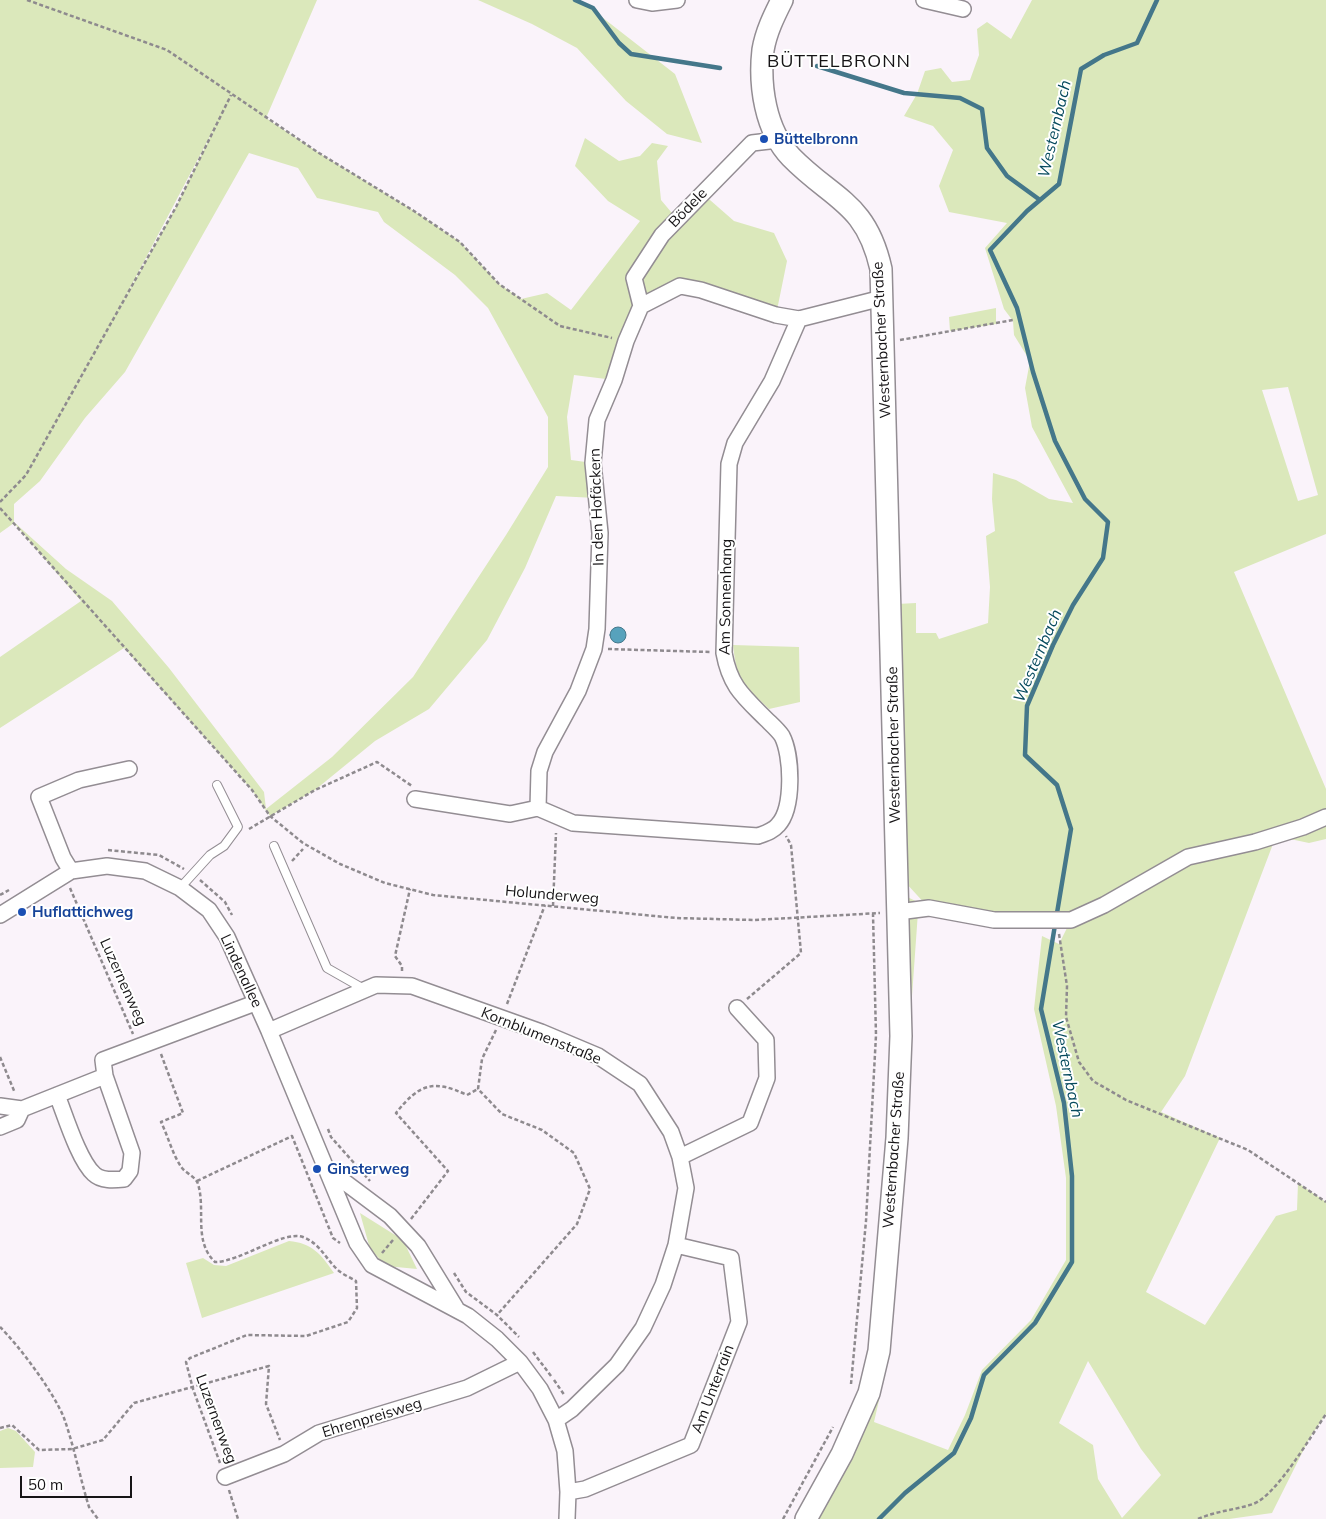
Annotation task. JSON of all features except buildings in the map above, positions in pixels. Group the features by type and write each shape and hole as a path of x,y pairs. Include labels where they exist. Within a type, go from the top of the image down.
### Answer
{"street":[{"path":"637,0 652,3 677,0"},
{"name":"Westernbacher Straße","path":"782,0 771,21 764,48 762,74 764,96 778,140 791,156 854,210 868,230 876,249 881,269 901,1036 897,1138 878,1351 869,1393 842,1454 806,1519"},
{"path":"924,0 963,9"},
{"name":"Bödele","path":"642,306 634,278 662,235 752,142 778,140"},
{"path":"642,306 680,286 701,290 776,315 799,319 882,298"},
{"name":"In den Hofäckern","path":"538,808 540,771 545,752 578,691 594,648 597,629 600,533 592,464 597,420 614,380 626,341 642,306"},
{"name":"Am Sonnenhang","path":"780,824 786,812 790,763 787,748 780,734 735,687 727,672 724,653 729,464 735,443 772,381 799,319"},
{"path":"72,871 62,858 39,797 79,780 129,769"},
{"path":"415,799 510,814 538,808 573,823 758,836 770,832 780,824"},
{"path":"898,912 929,908 994,920 1042,922 1071,920 1104,904 1188,857 1256,842 1303,827 1326,817"},
{"name":"Lindenallee","path":"0,915 72,871 107,866 145,870 180,888 209,910 227,937 269,1031 357,1243 372,1266"},
{"name":"Kornblumenstraße","path":"269,1031 376,985 412,986 502,1018 598,1056 640,1084 671,1132 680,1157 686,1188 676,1245 663,1285 643,1328 617,1365 572,1410 556,1420"},
{"path":"57,1095 80,1152 94,1174 110,1180 124,1179 130,1171 132,1153 105,1076 102,1060 156,1038 255,1003"},
{"path":"680,1157 750,1124 767,1078 766,1040 737,1008"},
{"path":"0,1106 22,1109 105,1076"},
{"path":"0,1128 17,1120 22,1109"},
{"path":"325,1167 390,1216 410,1225 418,1246 457,1309"},
{"name":"Am Unterrain","path":"568,1492 585,1489 691,1445 739,1322 731,1258 676,1245"},
{"path":"372,1266 457,1309 497,1339 520,1362 540,1389 556,1420 564,1451 568,1492 567,1519"},
{"name":"Ehrenpreisweg","path":"225,1477 284,1454 319,1433 467,1388 520,1362"}],"lane":[{"path":"180,888 210,855 224,846 238,827 218,785"},
{"path":"274,846 327,968 364,989"}],"path":[{"path":"27,0 167,50 231,95 460,242 499,284 560,326 626,341"},
{"path":"0,502 26,475 176,207 231,95"},
{"path":"884,340 900,340 1013,320"},
{"name":"Holunderweg","path":"0,508 252,790 270,816 303,843 340,864 385,883 433,895 676,918 754,920 873,914 876,1035 866,1221 851,1384"},
{"path":"594,648 724,653"},
{"path":"270,816 314,790 377,762 413,786 415,799"},
{"path":"553,906 557,816"},
{"path":"737,1008 801,953 791,845 780,824"},
{"path":"104,851 112,849 159,855 192,874 225,902 234,918"},
{"path":"284,870 303,849"},
{"name":"Luzernenweg","path":"72,871 70,888 139,1045"},
{"path":"0,895 16,886"},
{"path":"403,985 402,966 395,956 410,889"},
{"path":"478,1089 482,1059 502,1018 544,905"},
{"path":"1071,920 1058,926 1059,945 1067,986 1066,1017 1079,1062 1093,1081 1126,1100 1248,1150 1326,1202"},
{"name":"Luzernenweg","path":"156,1038 183,1113 162,1122 182,1167 197,1181 202,1201 200,1228 206,1254 215,1262 227,1262 288,1237 302,1237 321,1248 338,1271 356,1281 356,1308 348,1322 306,1336 247,1335 190,1358 186,1362 186,1369 238,1519"},
{"path":"0,1057 22,1109"},
{"path":"372,1266 410,1225 448,1171 396,1114 408,1097 427,1085 449,1086 467,1095 478,1089"},
{"path":"478,1089 502,1114 542,1130 574,1153 590,1190 577,1224 497,1315"},
{"path":"327,1128 331,1137 372,1182"},
{"path":"197,1181 292,1136 333,1238 341,1243"},
{"path":"404,1213 410,1225"},
{"path":"450,1267 466,1292 497,1315 523,1342"},
{"path":"0,1327 11,1338 45,1385 63,1417 89,1507 98,1519"},
{"path":"530,1349 566,1397 572,1410"},
{"path":"0,1428 12,1425 39,1450 72,1449 103,1440 134,1403 193,1389 269,1366 266,1404 284,1454"},
{"path":"1198,1519 1212,1513 1255,1503 1274,1489 1326,1414"},
{"path":"783,1519 837,1420"}],"green space":[{"path":"0,0 317,0 266,118 460,242 499,284 521,299 547,293 571,310 640,221 608,201 575,166 585,138 619,161 640,156 652,143 668,146 657,161 661,200 677,219 702,193 734,221 774,233 787,261 776,315 680,287 641,306 614,380 574,375 567,417 571,460 593,463 596,498 556,496 525,568 487,640 429,709 375,741 315,790 270,816 252,790 124,648 0,728 0,657 81,601 14,523 0,533","holes":["218,121 176,207 120,307","249,153 298,168 317,198 378,212 384,222 455,275 488,308 548,417 548,467 413,677 332,757 266,809 264,792 169,668 112,601 66,569 14,522 14,504 40,481 85,418 125,372"]},
{"path":"478,0 580,0 675,74 702,143 667,134 626,101 577,48 532,24"},
{"path":"1032,0 1326,0 1326,534 1234,572 1326,789 1326,839 1309,843 1276,836 1185,1076 1161,1112 1220,1138 1146,1292 1205,1325 1276,1216 1297,1210 1298,1183 1326,1202 1326,1414 1309,1439 1272,1513 1229,1519 806,1519 879,1351 897,892 928,907 905,882 897,604 916,603 916,633 936,633 939,639 988,623 990,587 986,536 995,531 992,499 993,473 1016,480 1049,499 1073,503 1032,427 1025,388 1030,361 1014,335 1013,321 1004,309 985,248 1007,223 949,212 939,186 953,150 933,126 904,116 917,94 925,71 941,68 952,82 970,80 979,55 977,29 987,22 1011,39","holes":["1288,387 1318,495 1298,501 1262,390","918,912 1071,920 1059,944 1042,936 1034,1009 1056,1106 1066,1178 1066,1260 1031,1320 982,1370 965,1415 948,1450 874,1422 885,1374","1088,1361 1141,1449 1161,1475 1122,1518 1098,1479 1093,1445 1059,1423"]},
{"path":"996,308 996,324 950,331 949,317"},
{"path":"733,645 799,647 800,702 769,709 747,688 739,675"},
{"path":"360,1213 403,1240 417,1269 386,1266 370,1249"},
{"path":"289,1241 310,1247 325,1260 334,1273 202,1318 186,1263 203,1258 214,1265 226,1266"},
{"path":"8,1428 16,1431 35,1452 33,1467 0,1468 0,1431"}],"water":[{"path":"615,627 621,627 626,632 624,641 615,643 610,638 610,632"}],"waterway":[{"path":"575,0 593,8 619,43 631,54 720,68"},
{"name":"Westernbach","path":"879,1519 905,1493 954,1453 971,1418 984,1375 1035,1323 1072,1262 1072,1176 1064,1103 1041,1009 1071,829 1057,785 1025,755 1027,706 1053,645 1073,605 1103,558 1108,522 1085,499 1055,441 1033,372 1017,308 990,250 1027,211 1059,184 1081,69 1104,55 1137,43 1157,0"},
{"path":"817,66 904,93 960,98 982,109 987,148 1007,176 1040,200"}],"place":[{"name":"Büttelbronn","path":"764,139"},
{"name":"Huflattichweg","path":"22,912"},
{"name":"Ginsterweg","path":"317,1169"}],"district":[{"name":"BÜTTELBRONN","path":"839,62"}]}
